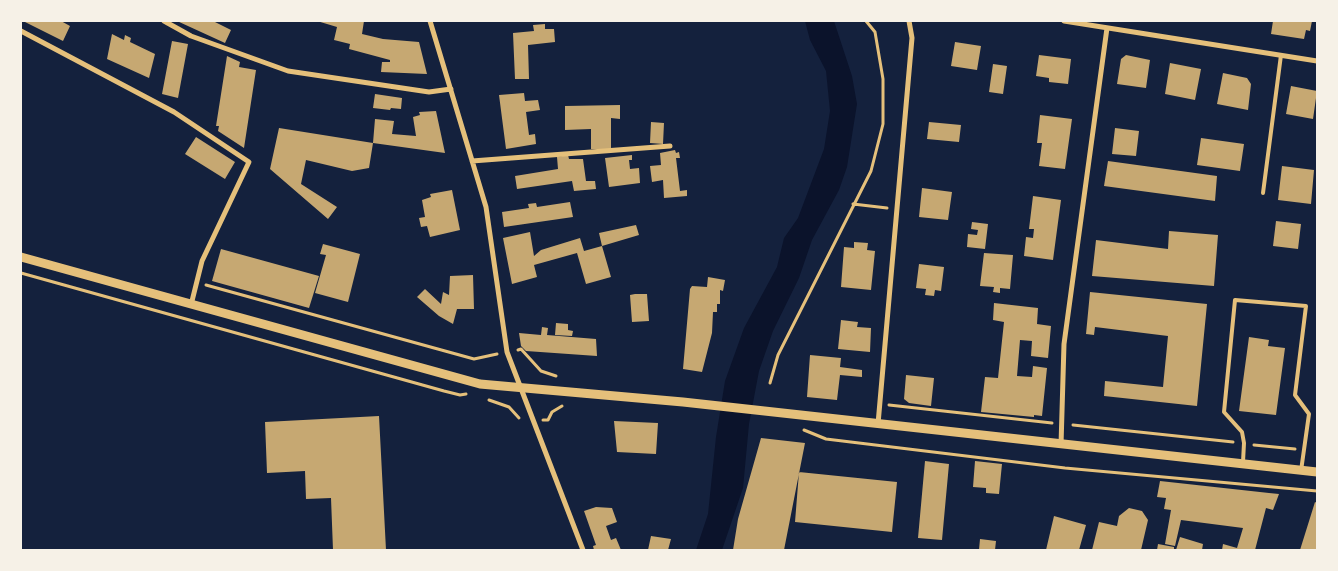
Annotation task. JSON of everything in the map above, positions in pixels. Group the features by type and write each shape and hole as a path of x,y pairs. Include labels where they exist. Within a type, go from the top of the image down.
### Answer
{"street":[{"path":"164,21 191,36 288,71 429,92 451,89"},
{"path":"430,21 486,207 507,352 583,550"},
{"path":"878,425 912,38 910,21"},
{"path":"1064,21 1317,61"},
{"path":"1061,445 1064,344 1107,28"},
{"path":"21,30 174,112 249,162 202,260 190,305"},
{"path":"472,161 670,146"},
{"path":"21,257 480,384 683,402 1317,472"}],"lane":[{"path":"1263,193 1280,55"},
{"path":"1242,465 1244,443 1242,432 1224,412 1235,300 1306,306 1295,395 1309,414 1301,471"}],"path":[{"path":"770,383 778,355 853,204 871,172 883,124 883,79 875,32 866,21"},
{"path":"853,204 897,209"},
{"path":"21,273 460,395 468,394"},
{"path":"196,282 474,359 521,350 541,371 560,377"},
{"path":"484,398 509,407 519,419 520,424 548,420 558,406 565,405"},
{"path":"880,404 1304,450"},
{"path":"798,428 826,439 1065,468 1317,491"}],"water":[{"path":"805,21 834,21 852,76 857,104 847,167 839,190 812,240 799,278 773,331 759,371 749,424 743,488 722,550 696,550 708,514 716,437 725,381 744,328 777,267 784,238 798,218 824,149 830,111 826,71 810,40"}],"building":[{"path":"23,21 61,21 70,26 63,41"},
{"path":"177,21 213,21 231,30 225,43"},
{"path":"317,21 364,21 362,34 383,39 419,42 427,74 381,72 382,62 390,62 390,60 349,49 350,44 334,40 337,27"},
{"path":"1273,21 1312,21 1310,31 1306,30 1304,39 1271,34"},
{"path":"545,24 545,29 554,29 555,42 528,45 529,79 515,79 513,33 534,31 533,25"},
{"path":"112,34 124,40 125,35 131,38 130,42 155,54 149,78 107,59"},
{"path":"172,41 188,44 178,98 162,94"},
{"path":"955,42 981,46 977,70 951,66"},
{"path":"1039,55 1071,59 1068,84 1049,82 1049,78 1036,76"},
{"path":"1126,55 1150,60 1146,88 1117,84 1121,59"},
{"path":"227,56 240,62 239,67 256,70 244,148 218,131 219,126 216,126"},
{"path":"1170,63 1201,69 1195,100 1165,94"},
{"path":"993,64 1007,66 1003,94 989,92"},
{"path":"1223,73 1247,78 1251,84 1248,110 1217,104"},
{"path":"1291,86 1317,91 1313,119 1286,114"},
{"path":"524,93 525,101 538,100 540,110 526,112 529,135 535,134 536,144 506,149 499,95"},
{"path":"375,94 402,98 401,109 373,108"},
{"path":"620,105 620,119 611,118 611,149 591,149 591,129 565,130 565,106"},
{"path":"436,111 445,153 373,143 375,119 394,121 392,134 416,136 413,117 420,115 419,112"},
{"path":"1040,115 1072,119 1065,169 1039,166 1042,143 1037,143"},
{"path":"651,122 664,123 663,144 650,143"},
{"path":"929,122 961,125 959,142 927,139"},
{"path":"279,128 373,143 369,168 352,171 306,160 301,184 337,207 328,219 270,169"},
{"path":"1115,128 1139,131 1136,156 1112,154"},
{"path":"196,137 235,162 225,179 185,154"},
{"path":"1201,138 1244,144 1240,171 1197,165"},
{"path":"675,150 676,153 679,152 680,158 676,158 680,191 687,190 687,196 664,198 663,180 652,182 650,166 661,165 660,153"},
{"path":"568,155 569,159 583,159 586,181 595,181 596,189 574,191 572,181 517,189 515,176 558,169 557,157"},
{"path":"632,155 632,160 629,160 630,169 639,168 640,183 609,187 605,158"},
{"path":"1108,161 1217,176 1215,201 1104,186"},
{"path":"1282,166 1314,170 1311,204 1278,200"},
{"path":"922,188 952,192 948,220 919,217"},
{"path":"452,190 460,230 430,237 427,226 421,227 419,218 425,217 422,200 431,197 430,194"},
{"path":"1033,196 1061,200 1053,260 1024,256 1026,237 1033,238 1034,229 1029,229"},
{"path":"570,202 573,217 504,227 502,212 529,208 528,204 536,203 537,207"},
{"path":"1276,221 1301,224 1298,249 1273,246"},
{"path":"972,222 988,224 985,249 967,247 968,234 977,235 978,230 971,229"},
{"path":"636,225 639,235 602,246 599,233"},
{"path":"1169,231 1218,235 1214,286 1092,276 1096,240 1168,249"},
{"path":"530,232 534,256 541,250 580,238 584,251 602,246 611,277 586,284 577,253 534,265 537,277 512,284 503,238"},
{"path":"854,242 868,243 867,250 875,251 871,290 841,287 844,247 854,248"},
{"path":"323,244 360,254 348,302 315,293 326,255 320,254"},
{"path":"221,249 319,276 309,308 212,281"},
{"path":"984,253 1013,255 1010,289 1000,288 1000,293 993,292 994,287 980,286"},
{"path":"919,264 944,267 941,291 935,290 934,296 925,295 926,289 916,288"},
{"path":"473,275 474,309 457,309 453,324 439,316 417,297 425,289 441,304 443,292 449,295 450,276"},
{"path":"708,277 725,280 723,291 720,290 720,304 717,304 717,312 713,312 712,333 702,372 683,369 690,289 692,286 707,287"},
{"path":"1090,292 1207,304 1197,406 1104,396 1105,381 1163,387 1168,336 1095,327 1094,335 1086,334"},
{"path":"647,294 649,321 632,322 630,295"},
{"path":"994,303 1038,308 1037,324 1051,326 1048,358 1031,356 1032,341 1020,340 1017,376 1032,377 1033,366 1047,368 1042,416 1034,415 1034,417 981,412 985,377 998,378 1004,322 993,320"},
{"path":"841,320 858,322 857,327 871,328 870,352 838,349"},
{"path":"556,323 568,324 568,330 573,331 572,336 555,335"},
{"path":"542,327 548,328 547,335 596,339 597,356 526,351 521,346 519,333 541,335"},
{"path":"1249,337 1269,340 1268,346 1285,348 1276,415 1239,411"},
{"path":"810,355 841,358 840,367 862,370 862,377 840,375 837,400 807,397"},
{"path":"906,375 934,378 931,406 909,403 904,399"},
{"path":"379,416 386,550 333,550 331,498 306,499 305,471 267,473 265,422"},
{"path":"614,421 658,423 656,454 617,452"},
{"path":"761,438 805,443 784,550 733,550 738,519"},
{"path":"925,461 949,464 942,540 918,538"},
{"path":"975,461 1002,464 999,494 986,493 986,488 973,487"},
{"path":"799,472 897,482 892,532 795,522"},
{"path":"1160,481 1279,494 1273,510 1266,508 1255,550 1222,550 1223,544 1237,548 1243,528 1181,520 1175,546 1165,544 1171,510 1164,509 1166,498 1157,497"},
{"path":"1315,502 1317,503 1317,550 1300,550"},
{"path":"596,507 612,508 617,522 606,526 611,540 616,538 621,550 594,550 593,546 596,545 584,511"},
{"path":"1129,508 1142,511 1148,520 1141,550 1092,550 1099,522 1117,526 1119,516"},
{"path":"1054,516 1086,525 1079,550 1046,550"},
{"path":"651,536 671,539 668,550 648,550"},
{"path":"1180,537 1203,544 1202,550 1176,550"},
{"path":"980,539 996,541 995,550 979,550"},
{"path":"1158,544 1174,547 1174,550 1157,550"}]}
